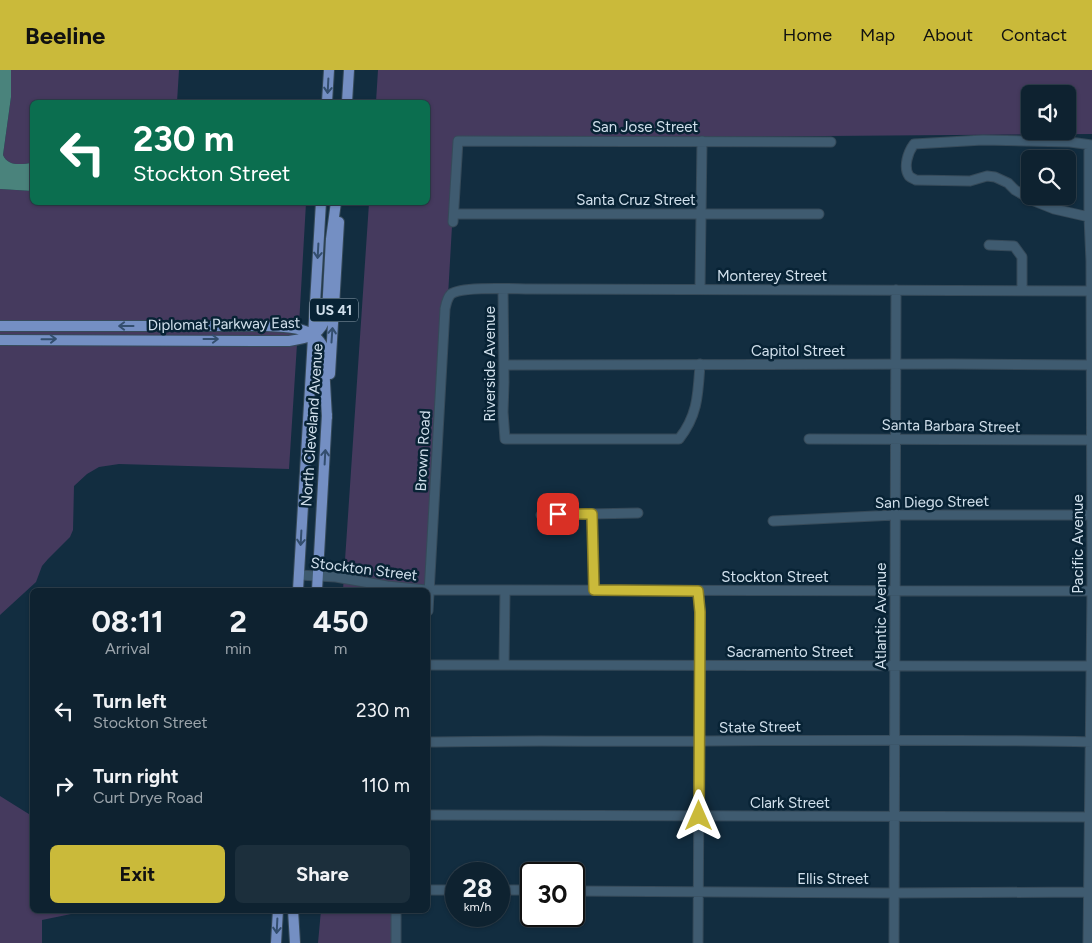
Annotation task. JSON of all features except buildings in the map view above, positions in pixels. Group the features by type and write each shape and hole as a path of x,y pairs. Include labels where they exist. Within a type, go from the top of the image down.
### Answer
{"main road":[{"path":"327,100 329,70"},
{"path":"347,100 348,70"},
{"name":"North Cleveland Avenue","path":"298,588 321,205"},
{"path":"327,418 323,347 321,342 313,336 321,329 327,313 331,239 336,205"},
{"name":"North Cleveland Avenue","path":"317,588 340,205"},
{"name":"Diplomat Parkway East","path":"0,326 266,326 302,330 313,336"},
{"name":"Diplomat Parkway East","path":"0,340 290,341 313,336"},
{"path":"276,943 278,913"},
{"path":"293,913 295,943"},
{"path":"295,943 298,913"}],"street":[{"path":"1090,217 1054,209 1015,190 1008,183 995,177 988,176 970,181 916,180 909,176 907,168 909,150 914,144 983,140 1070,142 1091,145"},
{"name":"San Jose Street","path":"454,218 458,141 831,142"},
{"path":"700,289 702,141"},
{"name":"Pacific Avenue","path":"1088,943 1092,666 1091,145"},
{"name":"Santa Cruz Street","path":"454,218 819,214"},
{"path":"989,245 1014,246 1022,257 1022,290"},
{"name":"Monterey Street","path":"452,294 462,290 503,289 1091,291"},
{"name":"Riverside Avenue","path":"503,289 504,439 679,439 687,429 698,402 700,364"},
{"name":"Atlantic Avenue","path":"894,943 896,290"},
{"name":"Brown Road","path":"427,588 445,308 452,294"},
{"name":"Capitol Street","path":"504,365 896,364 1092,366"},
{"name":"Santa Barbara Street","path":"809,439 1092,440"},
{"path":"541,514 638,513"},
{"path":"592,514 594,590"},
{"name":"San Diego Street","path":"773,521 895,515 1092,515"},
{"name":"Stockton Street","path":"299,575 336,577 408,588"},
{"name":"Stockton Street","path":"430,590 1092,591"},
{"path":"504,665 506,591"},
{"path":"698,591 700,612 698,943"},
{"name":"Sacramento Street","path":"430,665 1092,666"},
{"name":"State Street","path":"430,742 895,739 1091,742"},
{"name":"Clark Street","path":"430,815 1091,817"},
{"path":"430,890 445,890"},
{"name":"Ellis Street","path":"585,891 1090,892"},
{"path":"396,913 396,943"}],"shaded area":[{"path":"0,70 11,70 11,97 3,155 5,159 12,163 30,163 30,191 0,189"},
{"path":"11,70 179,70 177,100 30,100 30,163 12,163 5,159 3,155 11,97"},
{"path":"378,70 1092,70 1092,134 1076,134 1076,85 1021,85 1021,135 457,139 430,610 430,588 343,588 369,205 430,205 430,100 376,100"},
{"path":"0,189 30,191 30,205 306,205 299,325 0,322"},
{"path":"0,330 266,330 298,333 298,336 0,336"},
{"path":"0,344 297,344 289,469 119,464 99,467 87,474 74,486 73,530 70,537 42,566 36,582 0,615"},
{"path":"0,796 30,815 30,913 76,913 42,920 42,943 0,943"},
{"path":"321,913 398,913 398,943 318,943"}],"route":[{"path":"558,514 592,514 594,590 698,591 700,612 699,816"}]}
